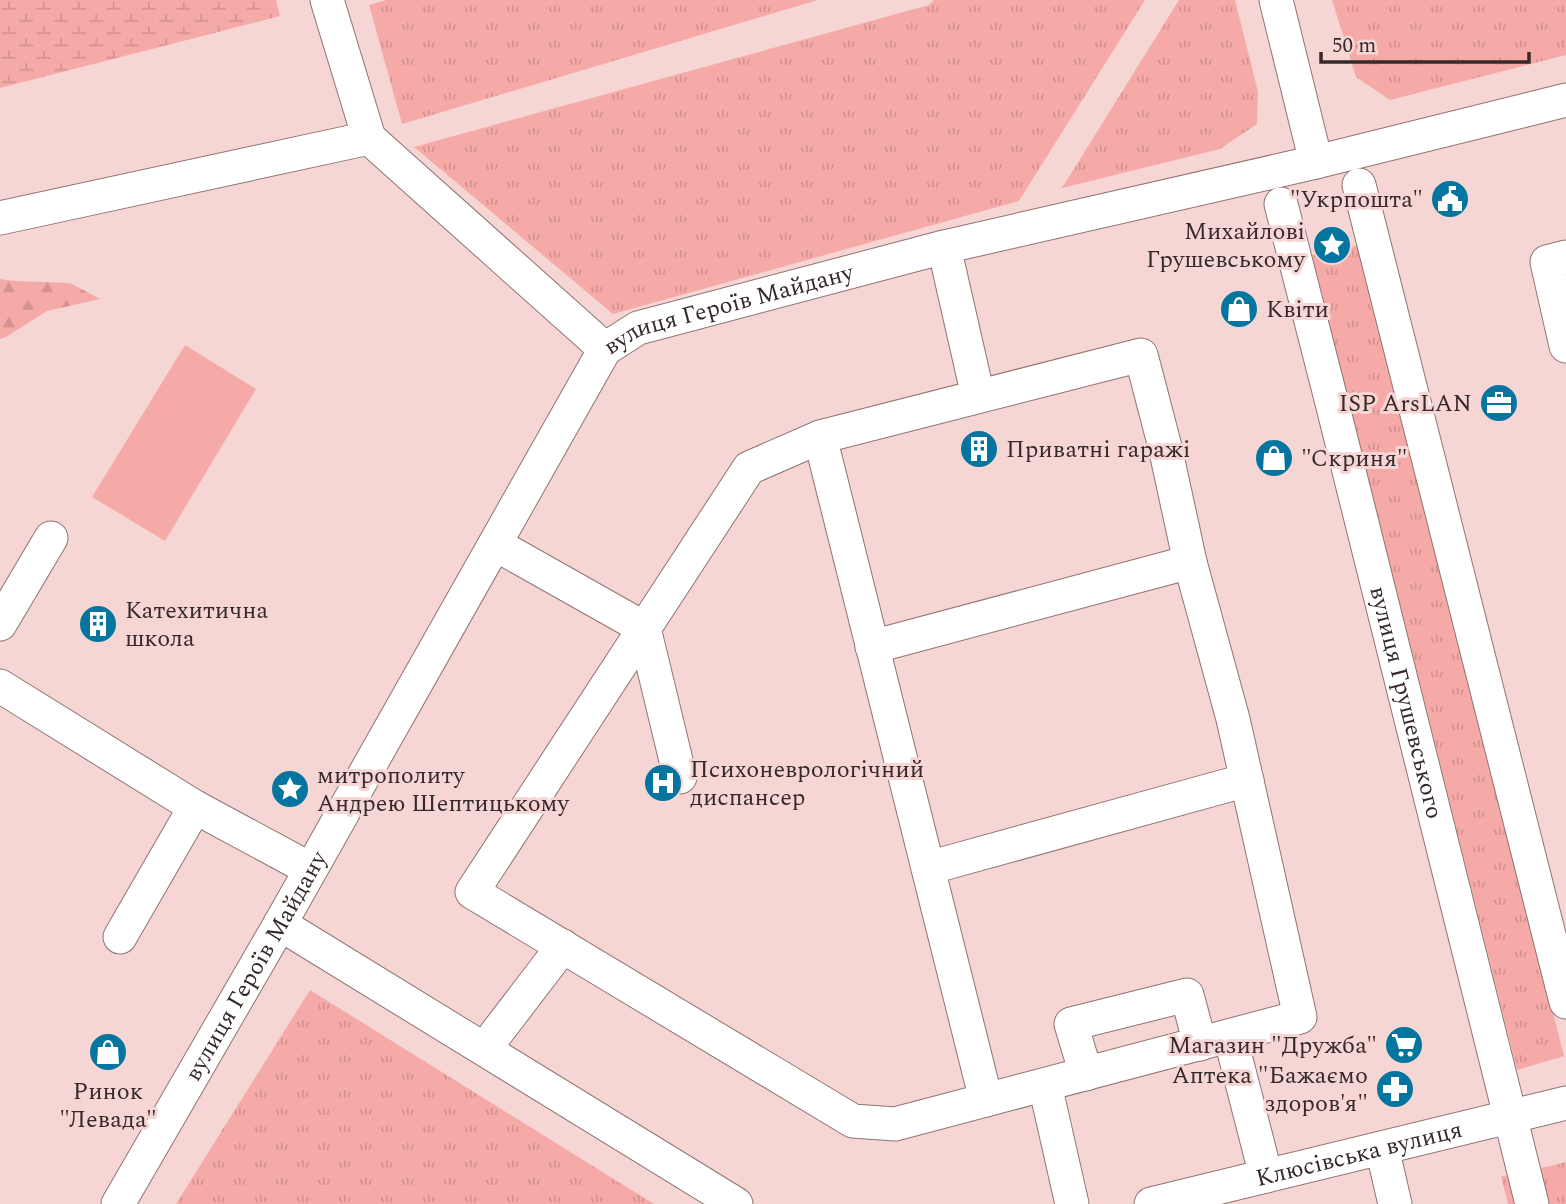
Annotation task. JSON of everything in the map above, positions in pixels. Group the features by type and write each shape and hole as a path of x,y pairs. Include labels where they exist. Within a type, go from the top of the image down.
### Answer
{"street":[{"path":"327,0 369,138 605,349"},
{"path":"1276,0 1316,162"},
{"name":"вулиця Героїв Майдану","path":"118,1204 280,924 605,349 638,328 944,247 1316,162 1566,100"},
{"path":"0,218 369,138"},
{"path":"1359,185 1566,1002"},
{"name":"вулиця Грушевського","path":"1281,204 1532,1204"},
{"path":"944,247 978,396"},
{"path":"1566,257 1547,262 1566,346"},
{"path":"1141,355 1165,447 1190,562 1233,719 1300,1017 895,1124 853,1121 472,892 749,468 820,437 1141,355"},
{"path":"820,437 986,1100"},
{"path":"0,624 51,538"},
{"path":"495,544 644,628 680,777"},
{"path":"872,647 1190,562"},
{"path":"0,686 195,807 310,869"},
{"path":"928,869 1247,780"},
{"path":"120,937 195,807"},
{"path":"280,924 736,1204"},
{"path":"485,1050 563,946"},
{"path":"1086,1074 1071,1024 1187,995 1215,1040 1266,1176"},
{"path":"1045,1085 1072,1204"},
{"name":"Клюсівська вулиця","path":"1157,1203 1566,1103"},
{"path":"1382,1148 1395,1204"}],"green space":[{"path":"0,0 276,0 280,16 0,88"},
{"path":"386,0 818,0 402,124 369,5"},
{"path":"934,0 1145,0 1019,201 613,314 414,147 929,5"},
{"path":"1179,0 1235,0 1258,92 1257,124 1220,149 1062,188"},
{"path":"1332,0 1566,0 1566,55 1390,100 1356,77"},
{"path":"1360,245 1564,1056 1517,1070 1312,255"},
{"path":"0,279 70,283 100,299 47,311 0,339"},
{"path":"185,345 256,389 165,541 92,497"},
{"path":"310,990 654,1204 176,1204"},
{"path":"1566,1162 1566,1204 1545,1204 1537,1169"},
{"path":"1518,1174 1526,1204 1508,1204 1501,1176"}],"place":[{"name":"\"Укрпошта\"","path":"1450,199"},
{"name":"Михайлові Грушевському","path":"1332,245"},
{"name":"Квіти","path":"1239,309"},
{"name":"ISP ArsLAN","path":"1499,403"},
{"name":"Приватні гаражі","path":"979,449"},
{"name":"\"Скриня\"","path":"1274,458"},
{"name":"Катехитична школа","path":"98,624"},
{"name":"Психоневрологічний диспансер","path":"663,783"},
{"name":"митрополиту Андрею Шептицькому","path":"290,789"},
{"name":"Магазин \"Дружба\"","path":"1404,1045"},
{"name":"Ринок \"Левада\"","path":"108,1052"},
{"name":"Аптека \"Бажаємо здоров'я\"","path":"1395,1089"}]}
